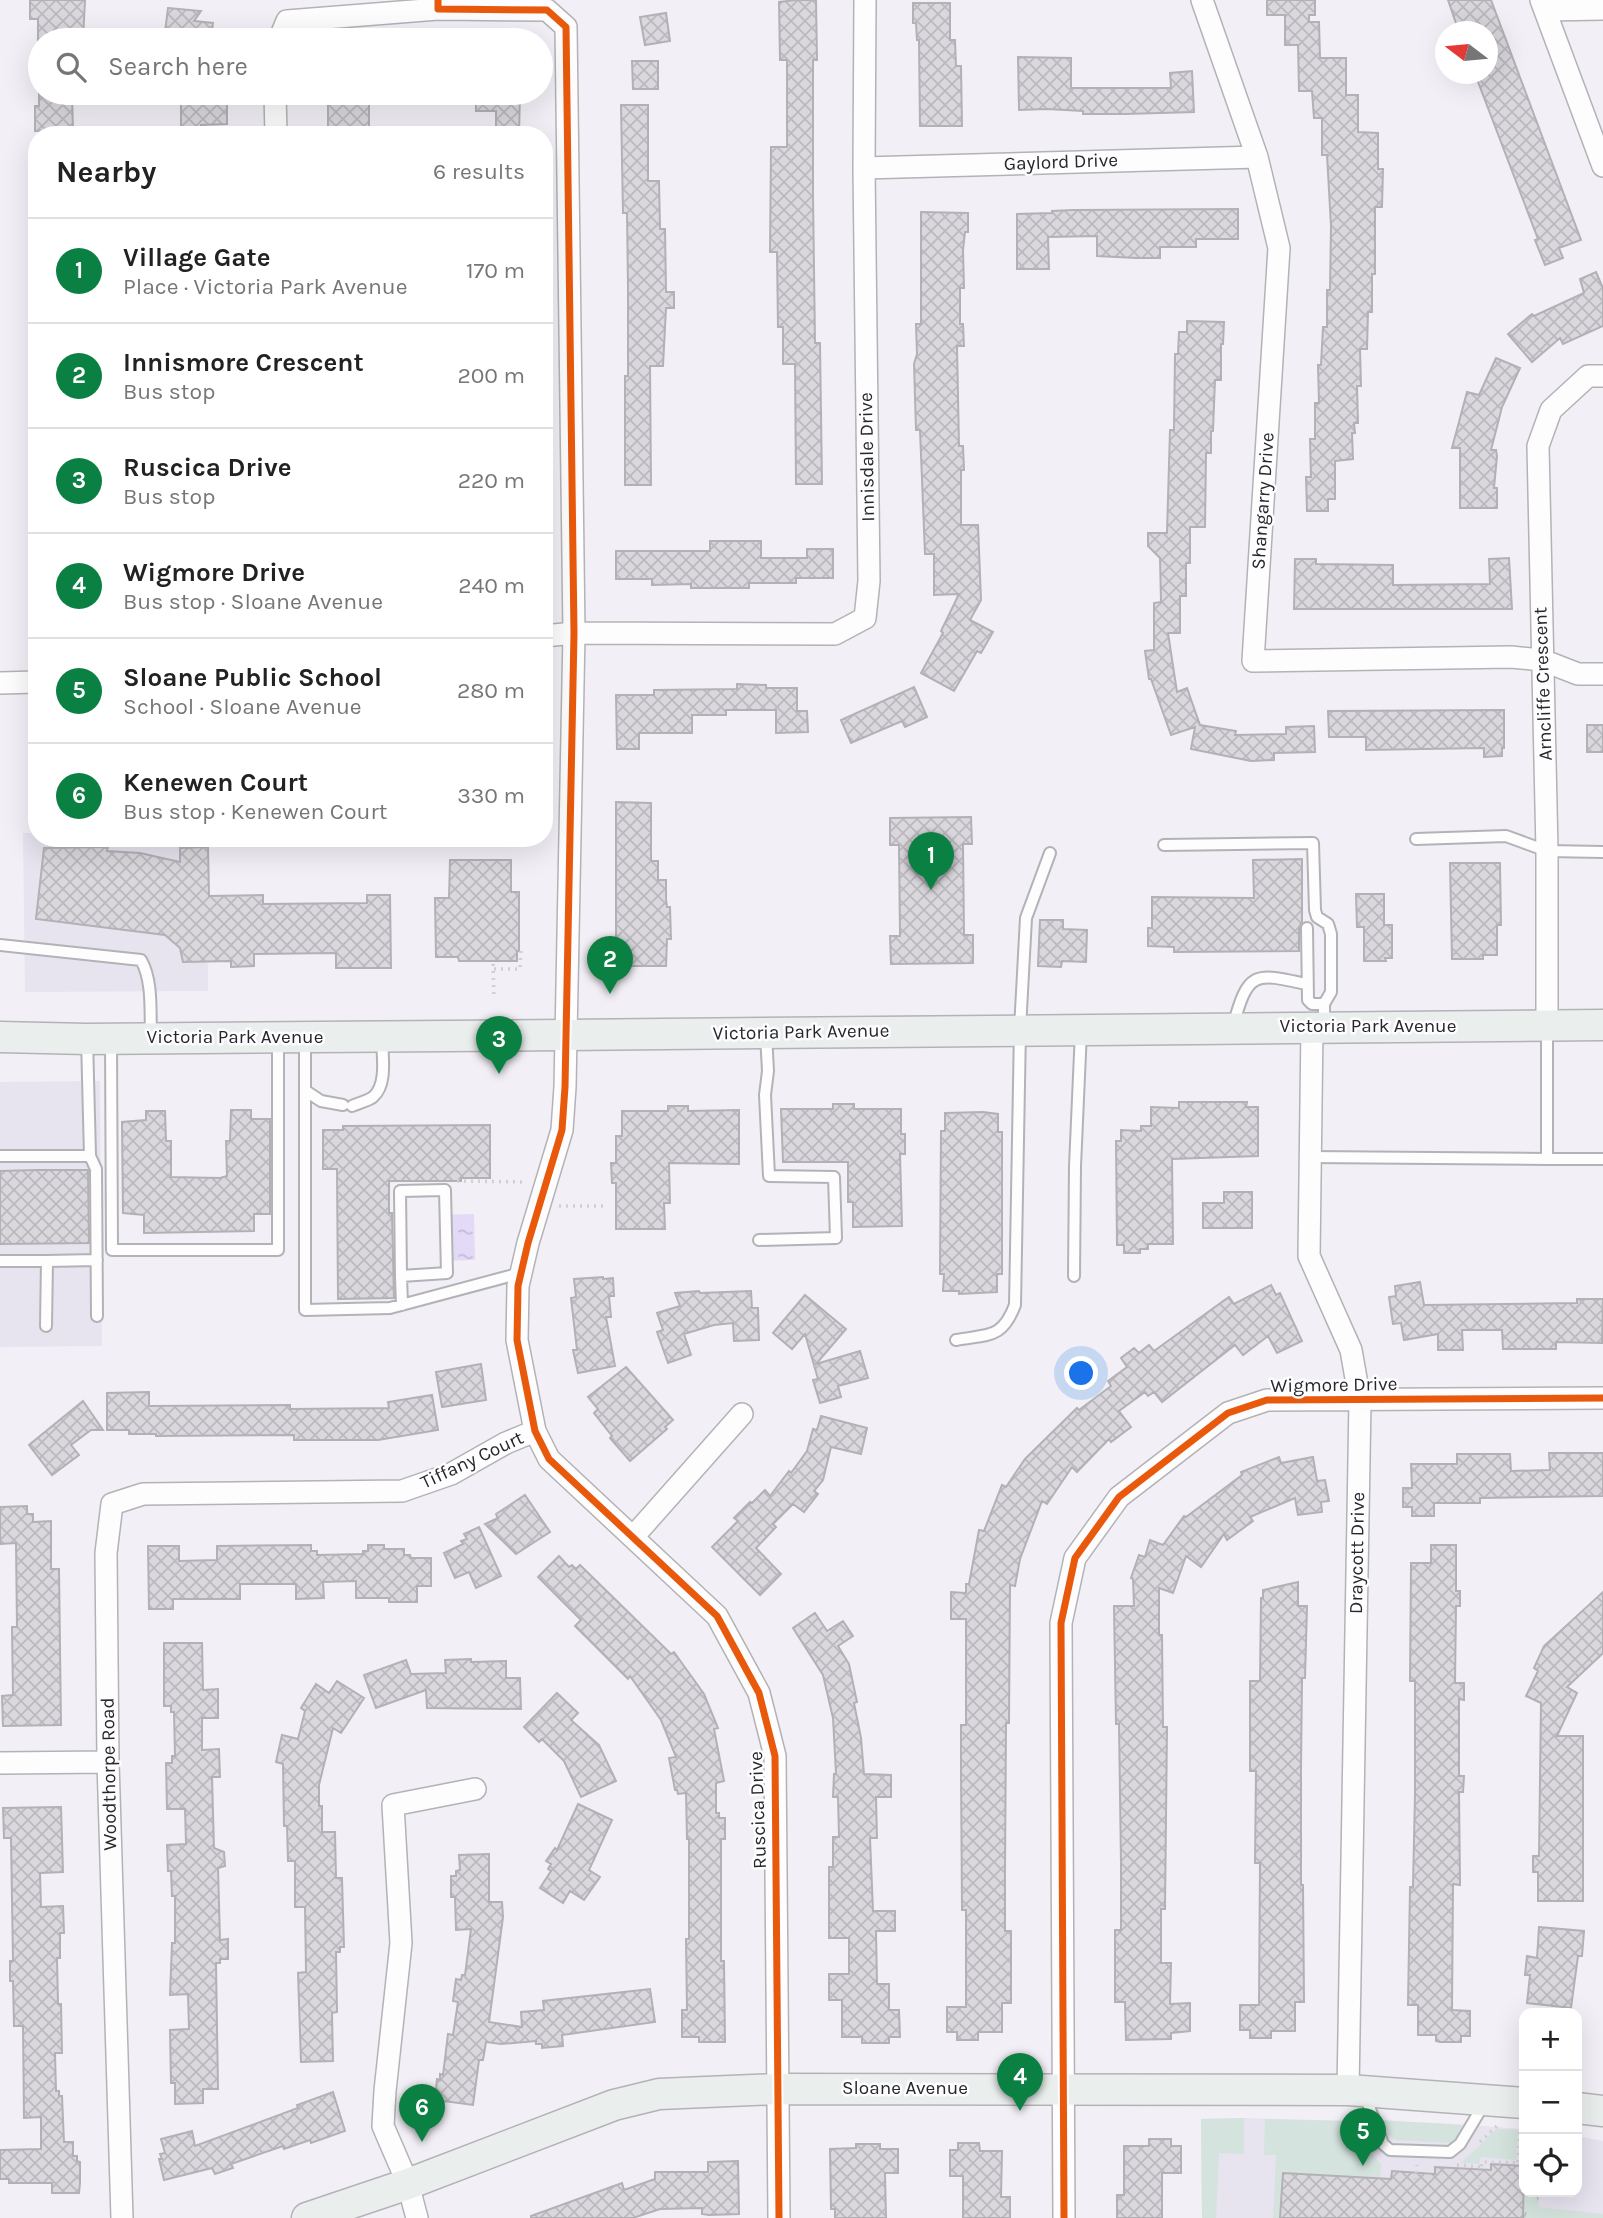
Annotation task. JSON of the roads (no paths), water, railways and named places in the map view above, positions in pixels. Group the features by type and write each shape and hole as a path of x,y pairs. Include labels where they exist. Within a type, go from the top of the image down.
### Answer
{"main road":[{"name":"Victoria Park Avenue","path":"0,1037 99,1039 1233,1027 1320,1019 1603,1025"},
{"name":"Sloane Avenue","path":"307,2218 408,2184 614,2105 659,2094 778,2089 1355,2090 1487,2099 1519,2115"},
{"path":"1582,2109 1603,2111"}],"street":[{"name":"Innisdale Drive","path":"574,633 835,634 865,618 869,581 864,168 865,0"},
{"name":"Shangarry Drive","path":"1202,0 1257,158 1279,248 1253,662 1511,657 1542,660 1578,674 1603,674"},
{"name":"Ruscica Drive","path":"284,28 287,21 438,4 547,10 566,27 574,633 562,1130 518,1286 517,1340 535,1431 549,1459 717,1616 758,1693 775,1756 779,2218"},
{"path":"1603,9 1543,5 1603,166"},
{"path":"275,105 276,126"},
{"name":"Gaylord Drive","path":"864,168 1257,158"},
{"name":"Arncliffe Crescent","path":"1547,1025 1548,851 1538,446 1551,410 1588,376 1603,376"},
{"path":"553,635 574,633"},
{"path":"0,683 28,682"},
{"name":"Draycott Drive","path":"1320,1019 1309,1157 1309,1256 1351,1350 1360,1401 1355,2090"},
{"name":"Wigmore Drive","path":"1064,2218 1060,1623 1075,1558 1119,1497 1228,1413 1267,1400 1603,1398"},
{"path":"633,1537 742,1414"},
{"name":"Tiffany Court","path":"284,1492 402,1491 451,1474 506,1443 535,1431"},
{"name":"Woodthorpe Road","path":"122,2218 108,1762 106,1553 113,1504 143,1494 284,1492"},
{"path":"0,1763 108,1762"},
{"path":"417,2218 408,2184 383,2126 384,2091 401,1943 393,1805 475,1789"}],"lane":[{"path":"1416,839 1506,835 1548,851 1603,852"},
{"path":"1164,845 1313,843 1315,910 1317,917 1328,924 1331,934 1331,992 1320,1019"},
{"path":"956,1340 997,1333 1008,1323 1015,1305 1020,1029 1026,918 1050,853"},
{"path":"1307,928 1306,984 1309,1002 1320,1019"},
{"path":"0,946 141,960 150,1001 151,1038"},
{"path":"1233,1027 1242,995 1247,985 1255,979 1278,976 1306,984"},
{"path":"1547,1025 1547,1159"},
{"path":"1074,1276 1074,1166 1081,1028"},
{"path":"760,1240 836,1238 834,1177 769,1176 765,1095 768,1072 766,1032"},
{"path":"306,1091 321,1101 347,1105 373,1097 380,1086 383,1071 382,1036"},
{"path":"99,1039 112,1250 278,1250 291,1037"},
{"path":"291,1037 306,1091 305,1310 390,1308 521,1273"},
{"path":"97,1316 96,1169 90,1156 99,1039"},
{"path":"0,1156 90,1156"},
{"path":"1309,1157 1603,1159"},
{"path":"401,1276 447,1273 445,1190 400,1191 401,1276 402,1305"},
{"path":"0,1261 97,1260"},
{"path":"47,1261 47,1326"},
{"path":"1355,2090 1382,2144 1390,2150 1450,2152 1460,2144 1487,2099"}],"water":[{"path":"474,1214 475,1260 442,1261 441,1215"}],"place":[{"name":"Village Gate","path":"931,890"},
{"name":"Innismore Crescent","path":"610,994"},
{"name":"Ruscica Drive","path":"499,1074"},
{"name":"Wigmore Drive","path":"1020,2111"},
{"name":"Kenewen Court","path":"422,2142"},
{"name":"Sloane Public School","path":"1363,2166"}]}
